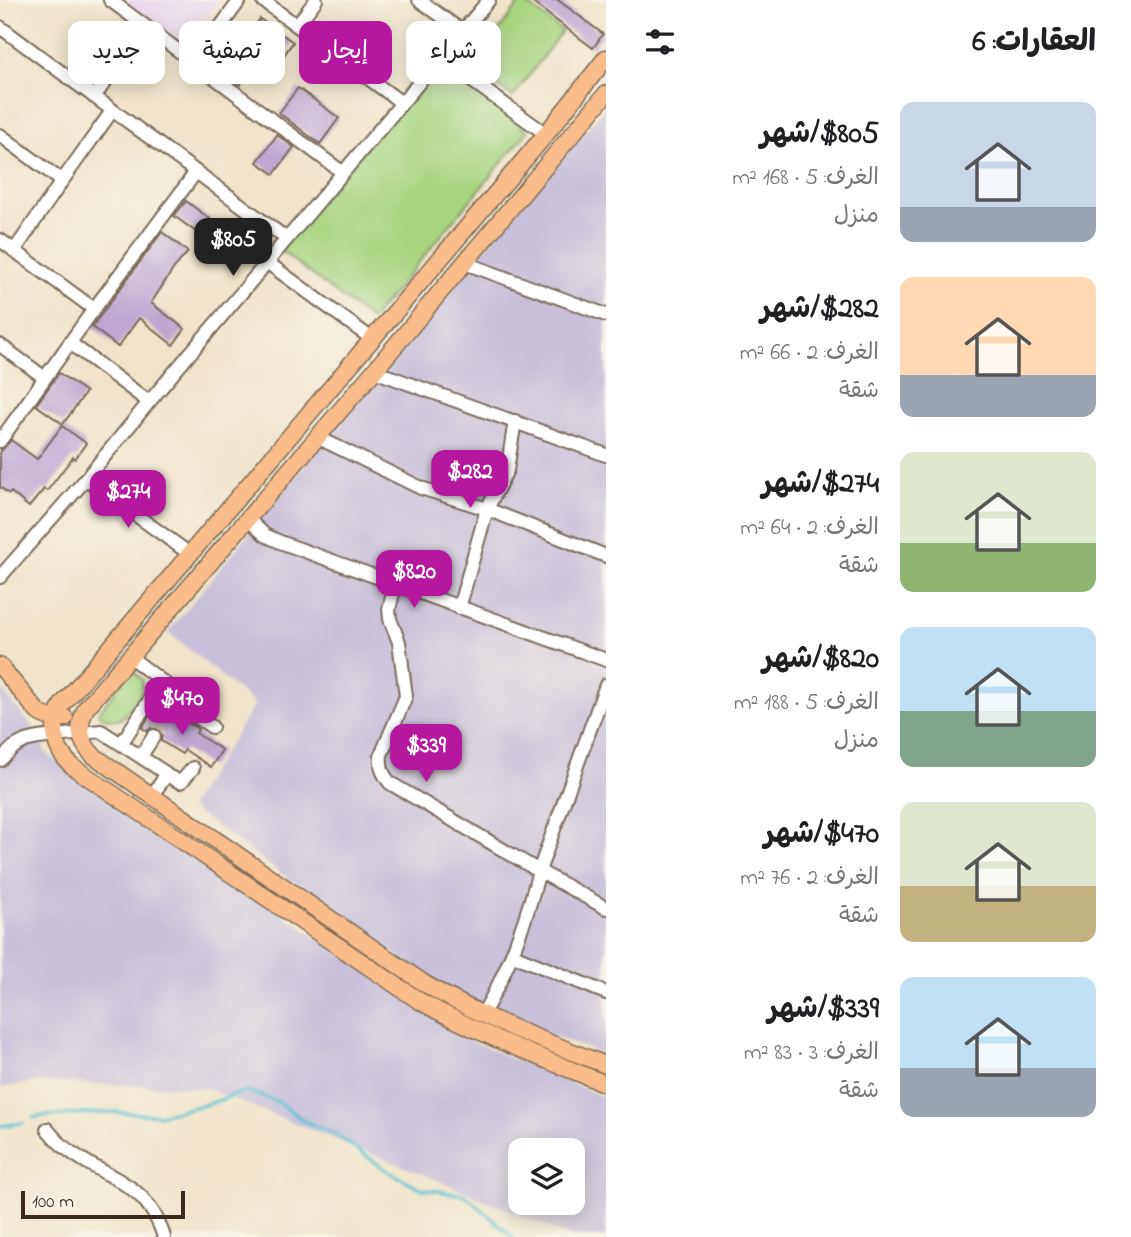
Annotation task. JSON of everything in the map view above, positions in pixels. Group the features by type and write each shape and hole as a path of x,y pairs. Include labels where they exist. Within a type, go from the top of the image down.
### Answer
{"main road":[{"path":"606,58 546,134 62,705 55,727 62,755 68,763 418,1000 491,1037 606,1084"},
{"path":"606,94 86,708 81,725 87,750 94,756 425,984 482,1015 606,1065"},
{"path":"0,666 38,712 55,727 81,725"}],"street":[{"path":"110,0 137,21"},
{"path":"225,21 240,0"},
{"path":"262,0 402,103"},
{"path":"297,25 316,0"},
{"path":"419,0 448,21"},
{"path":"471,21 489,0"},
{"path":"0,27 288,239"},
{"path":"94,97 103,84"},
{"path":"223,84 342,172"},
{"path":"0,577 5,561 86,479 418,84"},
{"path":"476,84 546,134"},
{"path":"14,251 112,111"},
{"path":"0,135 62,181"},
{"path":"0,441 196,172"},
{"path":"0,240 94,309"},
{"path":"268,262 372,339"},
{"path":"465,263 606,315"},
{"path":"70,343 149,402"},
{"path":"0,345 45,378"},
{"path":"374,370 606,455"},
{"path":"459,608 487,509 507,470 515,421"},
{"path":"317,437 421,488 487,509 606,556"},
{"path":"86,479 190,554"},
{"path":"247,518 265,534 280,542 606,660"},
{"path":"395,585 389,609 399,642 406,696 381,755 383,775 390,783 606,908"},
{"path":"130,656 178,695 173,707 212,727"},
{"path":"121,744 162,681"},
{"path":"482,1015 513,955 539,871 606,684"},
{"path":"81,725 101,731 180,782 192,768"},
{"path":"0,760 14,747 55,727"},
{"path":"141,756 154,736"},
{"path":"152,795 163,780 164,774"},
{"path":"513,955 606,993"},
{"path":"47,1129 62,1146 141,1195 159,1222 164,1237"}],"shaded area":[{"path":"124,0 219,0 203,21 179,21 179,39 165,29 165,21 154,21"},
{"path":"606,107 606,1055 466,1005 189,807 255,704 168,632 432,310"},
{"path":"0,688 39,735 45,752 84,782 471,1041 606,1098 606,1237 572,1237 520,1215 585,1215 585,1138 508,1138 508,1210 206,1088 36,1082 0,1088"}],"green space":[{"path":"522,0 562,31 513,97 496,84 501,84 501,28"},
{"path":"417,84 468,84 528,131 371,320 280,250"},
{"path":"132,670 142,679 142,693 121,719 106,719 98,713"}],"building":[{"path":"529,0 558,0 603,34 593,48"},
{"path":"285,36 293,42 285,54"},
{"path":"298,88 339,118 320,144 279,113"},
{"path":"277,135 294,147 274,174 257,162"},
{"path":"186,201 210,219 199,234 174,216"},
{"path":"162,232 188,252 151,303 185,329 173,345 139,318 118,347 92,327"},
{"path":"59,373 86,392 63,424 36,405"},
{"path":"62,426 86,443 47,491 44,489 29,507 11,492 9,494 0,487 0,452 11,440 37,459"},
{"path":"158,703 163,706 161,711 165,718 170,720 177,716 198,729 196,733 222,750 211,767 185,750 182,754 161,741 162,733 158,728 147,731 142,728"}],"waterway":[{"path":"33,1118 115,1112 159,1115 208,1104 246,1091 279,1102 304,1121 336,1135 388,1171 422,1189 465,1195 513,1237"},
{"path":"0,1126 23,1123"}],"tunnel":[{"path":"154,736 170,711"}]}
